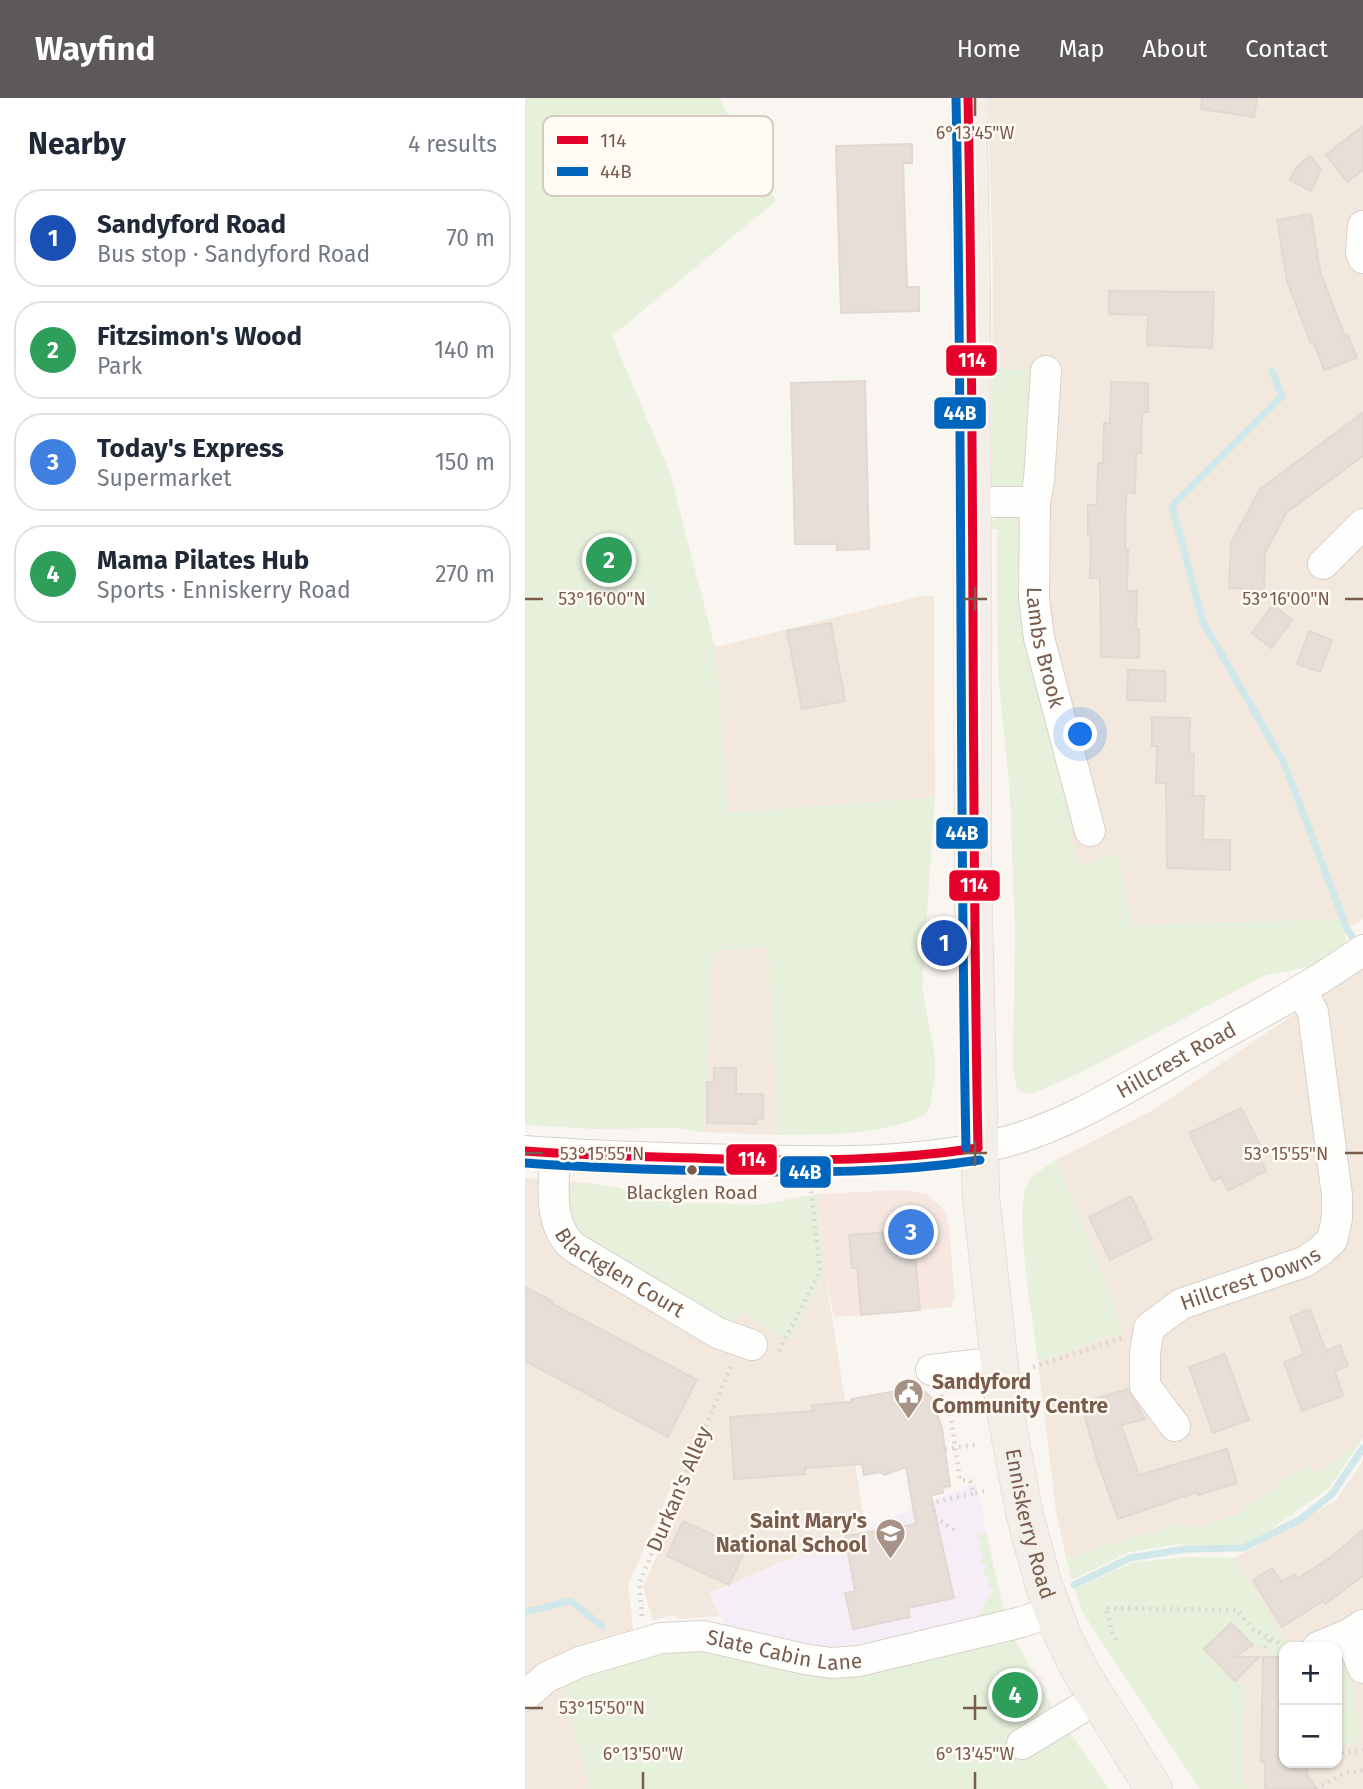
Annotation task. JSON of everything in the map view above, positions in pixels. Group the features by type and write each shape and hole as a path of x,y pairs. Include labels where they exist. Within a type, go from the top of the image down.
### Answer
{"main road":[{"name":"Enniskerry Road","path":"968,98 972,304 973,886 981,1197 1016,1364 1005,1405 1025,1516 1052,1612 1096,1699 1154,1789"}],"street":[{"path":"1363,226 1363,258"},
{"name":"Lambs Brook","path":"1046,371 1039,480 1035,502 1034,598 1039,638 1090,831"},
{"path":"971,502 1035,502"},
{"path":"1323,564 1363,524"},
{"name":"Hillcrest Road","path":"978,1148 1027,1136 1083,1111 1302,990 1352,958"},
{"name":"Hillcrest Downs","path":"1149,1328 1181,1304 1304,1262 1332,1240 1337,1218 1336,1195 1313,1013 1302,990"},
{"path":"525,1151 812,1162 930,1157 978,1148"},
{"name":"Blackglen Court","path":"555,1153 554,1202 558,1222 569,1243 718,1333 758,1346"},
{"path":"1149,1328 1145,1353 1145,1386 1175,1426"},
{"path":"932,1370 1016,1364"},
{"name":"Slate Cabin Lane","path":"525,1696 547,1677 580,1662 646,1641 704,1636 804,1659 859,1661 1022,1622 1052,1612"},
{"path":"1329,1642 1356,1629 1363,1668"},
{"path":"1022,1744 1096,1699"}],"path":[{"name":"Durkan's Alley","path":"646,1641 639,1584 730,1368 758,1346 820,1272 811,1190"},
{"path":"1016,1364 1149,1328"},
{"path":"932,1370 933,1382 950,1412 960,1480 970,1481 974,1493"},
{"path":"945,1449 979,1444"},
{"path":"954,1530 935,1517 932,1503 988,1491"},
{"path":"1116,1640 1106,1608 1237,1610 1254,1629 1279,1644"},
{"path":"1265,1648 1269,1639"},
{"path":"1342,1753 1363,1750"},
{"path":"1316,1789 1344,1773 1363,1770"}],"shaded area":[{"path":"988,98 1363,98 1363,919 1347,929 1343,919 1015,928 1010,791 998,673 998,479 992,442 993,278"},
{"path":"922,596 934,596 935,797 729,813 715,647"},
{"path":"768,947 779,1135 704,1132 713,951"},
{"path":"1363,962 1363,1437 1328,1489 1180,1538 1066,1558 1056,1511 1038,1362 1122,1333 1115,1306 1056,1160 1153,1110 1297,1012 1327,1008 1323,991"},
{"path":"525,1178 578,1182 574,1186 741,1313 789,1341 825,1273 865,1527 709,1593 720,1616 681,1619 671,1615 653,1621 643,1587 684,1492 672,1485 628,1585 634,1634 591,1789 525,1789"},
{"path":"901,1190 926,1194 945,1210 955,1299 953,1307 834,1317 825,1273 817,1194"},
{"path":"1363,1461 1363,1789 1200,1789 1107,1650 1242,1572 1235,1558 1336,1500"},
{"name":"Saint Mary's National School","path":"976,1483 1004,1612 840,1653 727,1630 709,1593"}],"green space":[{"path":"525,98 719,98 729,116 543,116 543,196 773,196 776,201 612,336 670,473 715,647 729,813 935,797 922,987 935,1057 930,1105 925,1115 889,1127 853,1132 779,1135 768,947 713,951 704,1132 676,1128 596,1129 525,1125"},
{"path":"993,369 1039,370 1026,480 1010,489 991,486"},
{"path":"1004,516 1012,518 1023,530 1077,826 1069,837 1080,864 1118,854 1133,925 1344,919 1347,929 1345,946 1317,965 1264,976 1080,1073 1031,1094 1017,1088 1013,1068 1015,928 1010,791 998,673 997,529 991,529 994,519"},
{"path":"1056,1160 1115,1306 1122,1333 1038,1362 1023,1243 1023,1198 1029,1180"},
{"path":"578,1182 615,1187 673,1202 758,1205 817,1194 825,1273 790,1342 741,1313 736,1319 727,1321 579,1234 572,1222 569,1208 571,1194"},
{"path":"1361,1441 1328,1489 1270,1530 1239,1546 1179,1544 1129,1552 1072,1580 1066,1558 1179,1524 1202,1528 1239,1513 1307,1465 1316,1475"},
{"path":"977,1532 986,1534 1004,1612 986,1621 978,1617 993,1589 987,1584 990,1577 983,1574 987,1566 980,1562 984,1553 977,1549 982,1541 979,1540"},
{"path":"1188,1557 1235,1558 1285,1642 1279,1642 1279,1657 1271,1657 1273,1652 1256,1644 1254,1647 1231,1623 1204,1648 1235,1681 1238,1678 1245,1684 1243,1779 1248,1789 1200,1789 1082,1611 1075,1589 1134,1562"},
{"path":"1014,1638 1054,1710 1109,1789 590,1789 564,1690 595,1669 692,1648 793,1671"},
{"path":"1342,1666 1353,1687 1359,1740 1343,1748"}],"building":[{"path":"1202,98 1257,98 1254,117 1201,109"},
{"path":"1363,126 1363,170 1347,182 1326,155"},
{"path":"912,144 912,163 903,163 907,287 919,287 919,311 841,313 836,146"},
{"path":"1310,156 1321,169 1311,191 1290,180 1296,168"},
{"path":"1311,214 1320,271 1345,337 1348,335 1357,358 1324,370 1287,281 1277,220"},
{"path":"1109,291 1214,292 1212,348 1147,345 1148,315 1109,314"},
{"path":"865,381 869,549 837,550 837,544 795,544 791,383"},
{"path":"1111,382 1148,383 1148,412 1142,412 1141,453 1136,453 1135,493 1126,493 1127,591 1137,591 1136,629 1139,629 1139,658 1101,657 1100,578 1090,578 1091,535 1088,535 1088,505 1097,505 1098,463 1103,463 1104,423 1110,423"},
{"path":"1363,413 1363,456 1287,512 1265,553 1264,590 1229,588 1231,543 1260,489"},
{"path":"1273,605 1292,620 1271,648 1252,633"},
{"path":"831,623 845,701 802,709 787,631"},
{"path":"1309,631 1332,640 1320,672 1297,664"},
{"path":"1128,670 1165,671 1165,701 1127,700"},
{"path":"1152,717 1190,718 1189,754 1194,754 1193,796 1204,796 1203,840 1230,840 1230,870 1167,868 1166,783 1156,783 1157,746 1152,746"},
{"path":"714,1068 736,1068 736,1094 763,1094 763,1119 756,1119 756,1124 707,1123 707,1082 714,1082"},
{"path":"1241,1108 1260,1145 1254,1147 1266,1171 1228,1191 1221,1177 1213,1181 1189,1133"},
{"path":"1131,1196 1152,1239 1110,1260 1089,1217"},
{"path":"913,1230 920,1310 861,1315 857,1268 852,1268 849,1235"},
{"path":"525,1287 697,1380 668,1437 525,1361"},
{"path":"1310,1309 1326,1351 1340,1345 1348,1366 1335,1371 1343,1396 1302,1411 1284,1362 1304,1354 1290,1317"},
{"path":"1225,1354 1249,1420 1213,1433 1189,1367"},
{"path":"913,1388 931,1397 942,1428 950,1486 942,1488 943,1493 931,1495 954,1598 908,1608 910,1617 853,1629 845,1593 855,1591 845,1536 916,1524 906,1467 885,1475 880,1472 864,1475 862,1464 805,1468 805,1474 734,1479 730,1417 813,1411 812,1405 851,1402 851,1399"},
{"path":"1128,1389 1145,1419 1121,1425 1139,1475 1227,1449 1237,1483 1198,1495 1197,1492 1118,1519 1081,1403"},
{"path":"683,1521 745,1550 729,1585 667,1556"},
{"path":"1363,1530 1363,1576 1325,1604 1323,1601 1282,1627 1253,1580 1272,1568 1282,1582 1295,1574 1297,1579 1331,1557"},
{"path":"1231,1623 1253,1645 1235,1657 1259,1657 1235,1681 1204,1649"},
{"path":"1263,1657 1279,1657 1279,1768 1308,1768 1307,1774 1316,1789 1265,1789 1265,1762 1261,1762"}],"waterway":[{"path":"1272,371 1282,396 1172,506 1203,622 1284,763 1347,929 1358,945"},
{"path":"1074,1585 1130,1558 1186,1549 1243,1548 1301,1519 1332,1494 1363,1448"},
{"path":"525,1612 571,1601 602,1626"}],"transit line":[{"name":"44B","path":"956,98 966,1148"},
{"name":"114","path":"968,98 978,1148"},
{"name":"114","path":"525,1151 649,1157 818,1160 882,1158 978,1148"},
{"name":"44B","path":"525,1163 649,1169 820,1172 884,1170 980,1160"}],"place":[{"name":"Fitzsimon's Wood","path":"609,560"},
{"name":"Sandyford Road","path":"944,943"},
{"name":"Blackglen Road","path":"692,1170"},
{"name":"Today's Express","path":"911,1232"},
{"name":"Sandyford Community Centre","path":"909,1421"},
{"name":"Saint Mary's National School","path":"890,1560"},
{"name":"Mama Pilates Hub","path":"1015,1695"}]}
